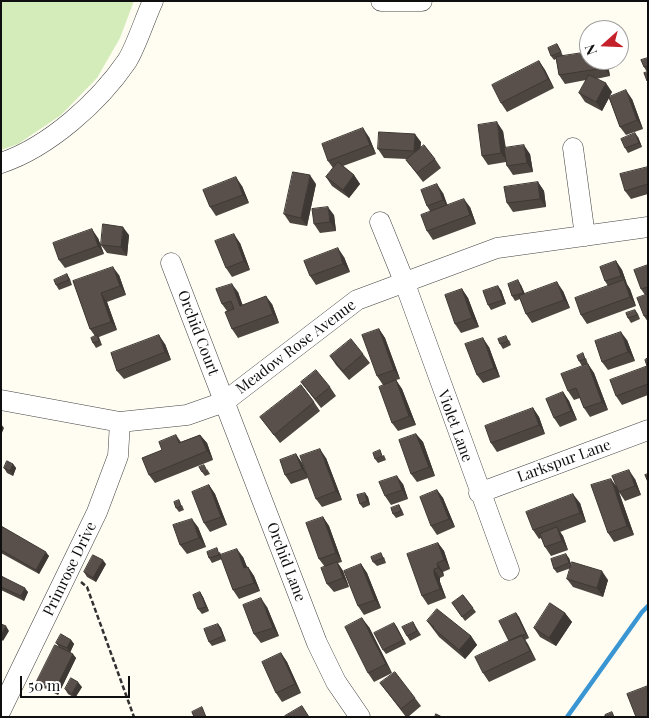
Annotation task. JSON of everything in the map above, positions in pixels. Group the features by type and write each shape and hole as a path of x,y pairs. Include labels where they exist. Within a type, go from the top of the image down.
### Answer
{"street":[{"path":"1,163 36,147 70,124 99,95 128,60 153,1"},
{"path":"381,1 422,1"},
{"path":"573,148 585,236"},
{"name":"Violet Lane","path":"380,222 404,281 479,493 509,570"},
{"name":"Meadow Rose Avenue","path":"1,400 120,422 188,415 224,402 357,300 404,281 498,248 648,226"},
{"name":"Orchid Court","path":"172,263 224,402"},
{"name":"Orchid Lane","path":"224,402 317,643 336,682 360,717"},
{"name":"Primrose Drive","path":"1,710 97,512 118,456 120,422"},
{"name":"Larkspur Lane","path":"479,493 648,430"}],"path":[{"path":"69,571 87,587 134,717"}],"green space":[{"path":"1,1 134,1 120,38 97,78 61,115 18,144 1,150"}],"building":[{"path":"557,44 561,52 551,56 548,48"},
{"path":"579,54 579,70 591,70 559,75 556,57"},
{"path":"648,58 648,66 644,67 641,60"},
{"path":"539,61 548,79 501,103 492,85"},
{"path":"648,72 648,81 647,81 644,73"},
{"path":"589,75 606,83 596,102 579,93"},
{"path":"626,90 637,120 620,127 609,97"},
{"path":"497,122 501,153 482,156 478,125"},
{"path":"363,128 370,145 328,161 322,144"},
{"path":"379,132 415,134 414,151 378,149"},
{"path":"635,133 639,143 625,148 621,139"},
{"path":"424,145 435,159 417,173 406,160"},
{"path":"524,145 527,163 507,166 504,148"},
{"path":"338,162 354,175 343,190 326,177"},
{"path":"648,167 648,184 625,191 620,174"},
{"path":"293,172 310,175 301,218 284,214"},
{"path":"236,177 243,195 210,207 203,190"},
{"path":"538,182 540,199 507,203 504,187"},
{"path":"437,184 443,200 427,206 421,190"},
{"path":"464,199 470,215 427,231 421,215"},
{"path":"328,207 330,222 314,224 312,209"},
{"path":"103,224 123,227 121,247 101,245"},
{"path":"92,229 98,246 59,260 53,243"},
{"path":"234,234 244,261 226,268 215,241"},
{"path":"338,248 343,264 310,276 304,261"},
{"path":"616,261 621,276 605,281 600,267"},
{"path":"648,265 648,287 641,289 634,270"},
{"path":"113,267 120,286 101,293 111,322 90,329 73,281"},
{"path":"67,274 69,280 56,285 54,280"},
{"path":"518,280 523,293 512,296 508,284"},
{"path":"624,280 630,297 581,315 575,298"},
{"path":"557,282 564,300 526,314 519,296"},
{"path":"232,284 240,306 266,296 273,314 232,329 225,312 234,309 231,301 222,304 216,289"},
{"path":"498,286 503,300 488,305 483,291"},
{"path":"462,289 472,318 455,324 445,295"},
{"path":"648,294 648,315 644,316 637,298"},
{"path":"635,310 637,315 628,318 626,313"},
{"path":"379,329 394,370 377,376 362,335"},
{"path":"621,332 628,352 602,362 595,341"},
{"path":"97,335 99,341 93,343 91,338"},
{"path":"159,335 165,352 117,371 111,353"},
{"path":"506,336 508,341 500,344 498,339"},
{"path":"483,338 494,368 477,375 465,344"},
{"path":"351,339 363,354 343,371 330,356"},
{"path":"583,353 585,359 579,361 577,356"},
{"path":"588,364 602,402 584,408 576,388 568,391 561,374"},
{"path":"648,366 648,384 616,396 610,380"},
{"path":"316,370 330,387 315,399 301,382"},
{"path":"396,380 409,416 392,423 379,387"},
{"path":"301,385 314,402 274,435 260,417"},
{"path":"563,392 571,411 554,418 546,399"},
{"path":"533,408 539,425 491,443 485,426"},
{"path":"416,434 429,467 411,474 399,440"},
{"path":"176,435 179,443 200,435 207,451 149,475 142,458 162,450 159,442"},
{"path":"320,449 336,491 316,499 300,456"},
{"path":"380,450 382,456 375,459 373,453"},
{"path":"296,454 302,469 285,475 280,460"},
{"path":"7,461 13,464 10,471 4,468"},
{"path":"204,465 206,469 202,472 199,467"},
{"path":"629,470 635,486 619,492 612,476"},
{"path":"397,476 402,490 385,496 379,482"},
{"path":"611,479 627,526 608,533 591,485"},
{"path":"209,485 221,517 204,523 192,492"},
{"path":"437,490 449,519 431,526 420,497"},
{"path":"365,493 367,501 360,504 357,495"},
{"path":"573,494 580,513 533,530 526,512"},
{"path":"179,500 181,506 176,508 174,502"},
{"path":"399,505 401,511 393,514 391,508"},
{"path":"323,517 336,553 319,559 306,523"},
{"path":"192,519 199,538 180,545 173,525"},
{"path":"1,526 46,552 36,570 1,550"},
{"path":"557,527 562,541 545,547 540,534"},
{"path":"438,543 444,560 437,563 438,568 434,569 434,574 440,589 422,596 407,554"},
{"path":"217,548 219,555 209,558 207,552"},
{"path":"237,549 244,568 248,567 254,583 233,590 220,555"},
{"path":"381,553 383,558 373,562 371,557"},
{"path":"566,554 569,563 554,569 551,559"},
{"path":"93,555 103,560 93,578 84,572"},
{"path":"337,562 343,578 327,584 321,568"},
{"path":"572,562 602,571 597,588 567,579"},
{"path":"361,564 375,600 358,606 344,571"},
{"path":"1,576 25,588 21,596 1,587"},
{"path":"200,592 206,607 198,609 193,595"},
{"path":"463,595 473,608 462,617 452,603"},
{"path":"261,598 273,628 254,634 243,605"},
{"path":"550,603 565,613 549,638 534,628"},
{"path":"437,609 471,636 459,650 427,621"},
{"path":"516,613 526,634 509,641 499,621"},
{"path":"362,618 386,664 368,673 345,627"},
{"path":"413,622 417,631 407,636 402,627"},
{"path":"394,623 403,640 383,650 374,633"},
{"path":"1,624 6,626 1,635"},
{"path":"218,624 223,636 209,642 204,629"},
{"path":"61,634 71,640 67,648 56,643"},
{"path":"522,635 530,651 483,673 475,657"},
{"path":"55,645 73,654 55,690 37,681"},
{"path":"281,653 295,684 276,693 262,662"},
{"path":"395,672 415,698 401,709 380,683"},
{"path":"71,678 78,682 72,694 65,689"},
{"path":"648,686 648,717 636,717 627,694"},
{"path":"302,706 309,717 285,716"},
{"path":"202,707 206,717 194,717 192,712"},
{"path":"612,712 614,717 605,717 605,715"}],"waterway":[{"path":"567,717 648,606"}]}
